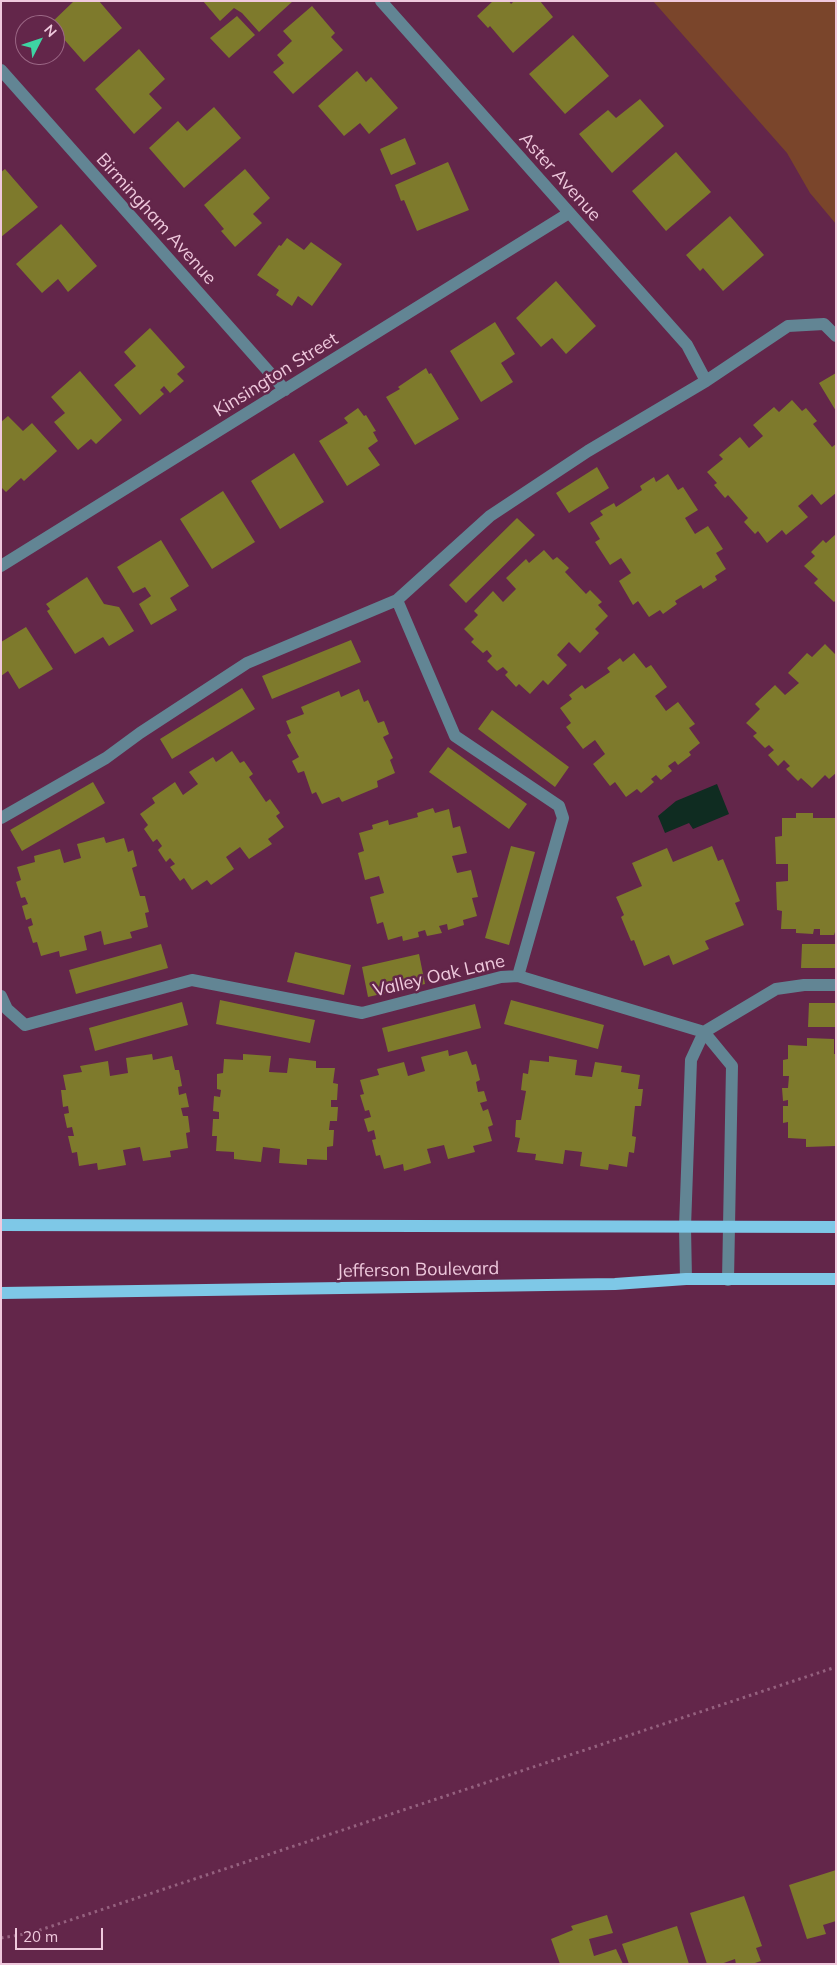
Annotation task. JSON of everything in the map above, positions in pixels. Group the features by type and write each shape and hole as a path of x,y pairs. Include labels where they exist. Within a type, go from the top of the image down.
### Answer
{"main road":[{"path":"1,1225 836,1227"},
{"name":"Jefferson Boulevard","path":"1,1293 615,1284 686,1279 836,1279"}],"street":[{"name":"Aster Avenue","path":"381,1 687,345 706,380"},
{"name":"Birmingham Avenue","path":"1,70 285,390"},
{"name":"Kinsington Street","path":"1,566 569,213"},
{"path":"1,818 106,758 140,732 247,664 397,600 490,516 588,451 706,380 788,326 824,324 836,336"},
{"name":"Valley Oak Lane","path":"1,996 7,1009 25,1025 192,980 362,1012 501,978 518,976 563,818 559,806 456,736 397,600"},
{"path":"518,976 704,1032 732,1066 728,1280"},
{"path":"686,1279 685,1227 691,1060 704,1032 776,989 804,985 836,985"}],"path":[{"path":"1,1938 30,1933 836,1667"}],"shaded area":[{"path":"653,1 836,1 836,224 810,193 787,153"},
{"path":"717,784 729,814 693,829 689,823 665,833 658,816 676,801"}],"building":[{"path":"74,1 99,1 122,28 84,62 65,40 65,15 59,15"},
{"path":"203,1 293,1 259,32 242,13 234,8 220,21"},
{"path":"493,1 509,1 511,4 514,1 540,1 553,17 513,53 490,26 488,28 477,16"},
{"path":"312,6 335,33 331,37 343,50 293,94 273,72 284,63 277,55 292,41 283,31"},
{"path":"237,16 255,35 229,58 210,38"},
{"path":"573,35 609,76 565,114 529,74"},
{"path":"139,49 165,79 149,94 162,108 134,134 95,89"},
{"path":"357,71 366,82 371,77 398,108 369,134 360,123 344,136 318,106"},
{"path":"640,99 664,126 612,173 579,134 608,110 616,118"},
{"path":"214,107 241,138 184,188 149,148 178,121 187,131"},
{"path":"405,138 416,164 391,175 380,149"},
{"path":"676,152 711,192 666,231 632,191"},
{"path":"448,162 469,210 417,231 404,200 401,201 395,185"},
{"path":"5,169 38,207 1,237 1,172"},
{"path":"245,169 270,198 253,214 262,223 235,247 221,231 224,229 204,205"},
{"path":"730,216 764,255 723,291 703,268 700,271 686,255"},
{"path":"61,224 97,266 68,292 58,279 42,293 16,264"},
{"path":"287,238 304,250 311,242 342,264 312,306 298,296 292,306 276,295 279,290 257,275 279,245 281,246"},
{"path":"556,281 596,326 566,354 552,338 541,347 516,318"},
{"path":"495,322 515,354 501,363 513,382 481,402 450,351"},
{"path":"150,328 185,367 177,374 184,381 170,393 164,386 160,390 164,394 140,415 114,385 136,366 124,352"},
{"path":"426,368 459,419 415,445 386,397 400,389 398,387"},
{"path":"80,371 122,420 96,444 91,439 78,450 54,422 65,413 51,397"},
{"path":"836,373 836,411 819,383"},
{"path":"792,400 802,411 806,408 817,421 813,424 832,447 836,444 836,493 821,505 812,494 798,506 808,517 786,535 782,530 767,543 758,531 755,534 744,522 748,518 728,495 725,498 714,485 717,483 707,472 723,459 719,455 740,437 749,448 763,436 753,425 774,407 779,412"},
{"path":"358,408 364,416 366,415 376,431 373,432 378,441 368,448 380,465 347,486 319,441 348,423 344,418"},
{"path":"8,416 23,431 32,423 57,451 24,481 21,478 6,492 1,487 1,422"},
{"path":"294,453 324,502 280,529 251,481"},
{"path":"597,467 609,488 569,513 556,493"},
{"path":"668,474 678,490 683,487 698,510 685,518 695,534 708,526 723,549 716,553 726,569 715,576 717,580 703,589 701,585 675,601 677,604 663,614 660,610 649,617 638,601 633,605 619,581 631,573 621,558 610,565 595,542 600,539 590,523 603,515 600,511 614,503 616,507 642,490 640,486 654,477 656,482"},
{"path":"223,491 255,542 212,569 180,519"},
{"path":"517,518 535,535 466,603 449,585"},
{"path":"836,534 836,600 834,602 814,583 818,579 804,566 815,556 811,552 823,540 826,543"},
{"path":"161,540 189,586 170,598 177,610 151,625 139,604 151,596 145,587 133,593 117,567"},
{"path":"544,550 553,560 557,557 569,568 565,572 586,594 590,590 602,602 598,605 608,616 595,629 599,633 580,653 569,642 557,655 567,665 548,685 543,680 530,694 519,684 516,687 505,675 508,672 503,667 497,671 487,661 492,656 487,650 483,653 471,642 474,639 464,629 478,615 474,611 493,591 503,602 516,589 506,578 526,559 529,563"},
{"path":"87,577 104,604 119,607 134,631 109,646 103,637 75,654 47,611 50,609 46,604"},
{"path":"26,627 53,669 19,689 8,671 1,676 1,642"},
{"path":"351,640 361,662 272,699 262,676"},
{"path":"825,644 836,655 836,773 829,779 825,775 812,788 801,778 798,781 786,769 790,766 784,760 778,766 768,755 774,750 769,745 765,748 753,736 757,733 746,723 760,709 755,704 775,685 785,695 799,683 788,673 807,653 812,657"},
{"path":"634,653 646,668 651,665 667,687 655,696 666,711 678,702 695,724 689,728 700,743 689,752 691,755 678,765 675,761 668,766 672,771 661,780 656,775 651,779 654,782 641,793 637,789 626,797 615,782 610,786 593,764 605,754 595,740 583,749 566,727 571,723 560,708 572,699 569,695 582,685 585,689 610,672 607,668 620,658 623,662"},
{"path":"242,688 255,709 172,759 160,739"},
{"path":"359,689 364,702 368,700 378,723 384,721 389,734 383,737 393,758 390,760 395,773 377,781 378,787 342,802 339,797 322,804 316,792 312,794 304,771 298,773 292,761 299,757 287,735 291,733 286,721 304,714 301,707 339,691 341,697"},
{"path":"492,710 569,767 555,787 478,729"},
{"path":"448,747 527,804 509,829 429,772"},
{"path":"232,751 240,763 244,761 253,774 249,777 266,802 270,799 280,813 276,816 284,827 268,839 272,844 249,859 240,847 226,857 234,869 211,885 207,880 192,890 184,878 180,881 170,867 175,864 170,858 166,862 158,850 162,846 157,839 153,842 144,829 148,825 140,814 155,803 152,798 175,782 183,795 198,784 189,772 213,757 216,762"},
{"path":"93,782 105,803 22,851 10,830"},
{"path":"433,808 435,813 449,809 453,828 460,826 467,853 452,856 457,873 471,870 478,897 472,898 477,916 463,920 464,925 448,930 447,924 439,926 442,933 427,936 425,930 418,932 419,937 403,941 402,936 388,940 383,922 377,924 370,897 384,893 379,876 365,880 358,853 364,851 359,833 373,829 372,825 388,820 389,825 418,817 417,813"},
{"path":"796,813 813,813 813,818 836,818 836,929 834,935 820,935 820,929 814,929 813,934 796,933 796,929 781,929 782,911 777,910 776,882 788,881 788,864 776,864 775,837 782,836 782,818 796,818"},
{"path":"104,837 106,843 124,838 128,852 133,850 137,866 132,868 140,896 145,896 149,912 145,913 148,927 130,932 132,938 104,945 101,931 84,936 87,950 60,957 59,951 41,956 37,942 33,943 28,927 33,925 31,918 26,920 22,906 28,904 25,897 21,898 16,882 21,880 17,867 35,862 34,856 60,849 64,863 81,858 77,844"},
{"path":"511,846 535,852 509,945 485,938"},
{"path":"712,846 718,861 723,859 740,901 735,903 744,925 705,941 709,949 673,965 669,955 644,966 634,940 631,941 621,917 624,915 616,897 642,886 632,863 667,848 673,862"},
{"path":"161,944 168,968 76,994 69,970"},
{"path":"802,944 836,944 836,968 801,968"},
{"path":"295,952 351,965 344,995 287,982"},
{"path":"419,954 425,984 368,997 362,967"},
{"path":"220,1000 315,1020 310,1043 216,1024"},
{"path":"511,1000 604,1025 598,1049 504,1024"},
{"path":"182,1002 188,1025 95,1051 89,1028"},
{"path":"809,1003 836,1003 836,1027 808,1027"},
{"path":"475,1004 481,1028 388,1052 382,1028"},
{"path":"807,1038 834,1039 834,1054 836,1054 835,1146 806,1147 806,1139 788,1138 788,1122 783,1123 783,1106 788,1106 788,1100 783,1101 782,1088 788,1088 789,1076 783,1076 783,1060 788,1059 788,1045 807,1046"},
{"path":"448,1050 449,1056 467,1051 472,1065 476,1064 480,1080 476,1082 478,1092 484,1091 487,1101 480,1103 483,1111 488,1109 493,1125 488,1127 492,1141 473,1146 475,1152 448,1159 444,1145 427,1149 431,1163 404,1171 403,1164 384,1169 380,1155 376,1156 372,1140 376,1139 374,1130 368,1132 364,1119 371,1117 369,1110 365,1111 360,1095 364,1094 360,1080 379,1075 377,1069 404,1062 408,1076 425,1071 421,1057"},
{"path":"152,1054 153,1060 172,1056 175,1070 179,1070 182,1086 178,1087 179,1095 186,1093 189,1107 181,1108 183,1116 188,1116 190,1132 186,1133 188,1148 170,1151 171,1157 143,1161 140,1147 123,1150 126,1165 98,1170 97,1163 79,1166 77,1152 72,1153 68,1136 74,1136 72,1127 67,1128 64,1114 69,1113 68,1106 63,1107 61,1090 66,1090 63,1075 82,1072 80,1066 108,1061 110,1076 128,1073 126,1058"},
{"path":"243,1054 271,1056 269,1072 287,1073 289,1058 316,1061 316,1068 335,1068 333,1083 338,1084 337,1100 331,1100 331,1107 338,1107 337,1121 330,1121 329,1130 334,1130 333,1146 327,1147 327,1160 307,1159 307,1165 279,1163 280,1149 263,1147 261,1162 234,1159 234,1152 216,1151 217,1136 212,1136 213,1119 219,1119 219,1112 213,1111 214,1096 220,1097 221,1090 217,1089 217,1074 223,1073 224,1059 243,1060"},
{"path":"549,1056 577,1060 575,1075 592,1077 595,1062 622,1066 621,1072 640,1075 638,1089 643,1089 641,1106 635,1106 632,1136 636,1137 634,1153 629,1152 627,1167 609,1164 608,1170 580,1166 582,1152 565,1150 563,1164 535,1160 536,1154 517,1152 520,1138 515,1137 516,1120 521,1120 526,1091 521,1090 523,1073 528,1074 530,1060 549,1062"},
{"path":"836,1870 836,1921 823,1925 826,1934 807,1939 789,1885"},
{"path":"744,1896 762,1946 756,1948 761,1961 752,1964 736,1964 735,1959 721,1964 707,1964 690,1913"},
{"path":"607,1915 613,1933 589,1939 594,1956 616,1949 623,1964 560,1964 551,1939 573,1930 571,1926"},
{"path":"677,1926 689,1964 629,1964 622,1944"}]}
